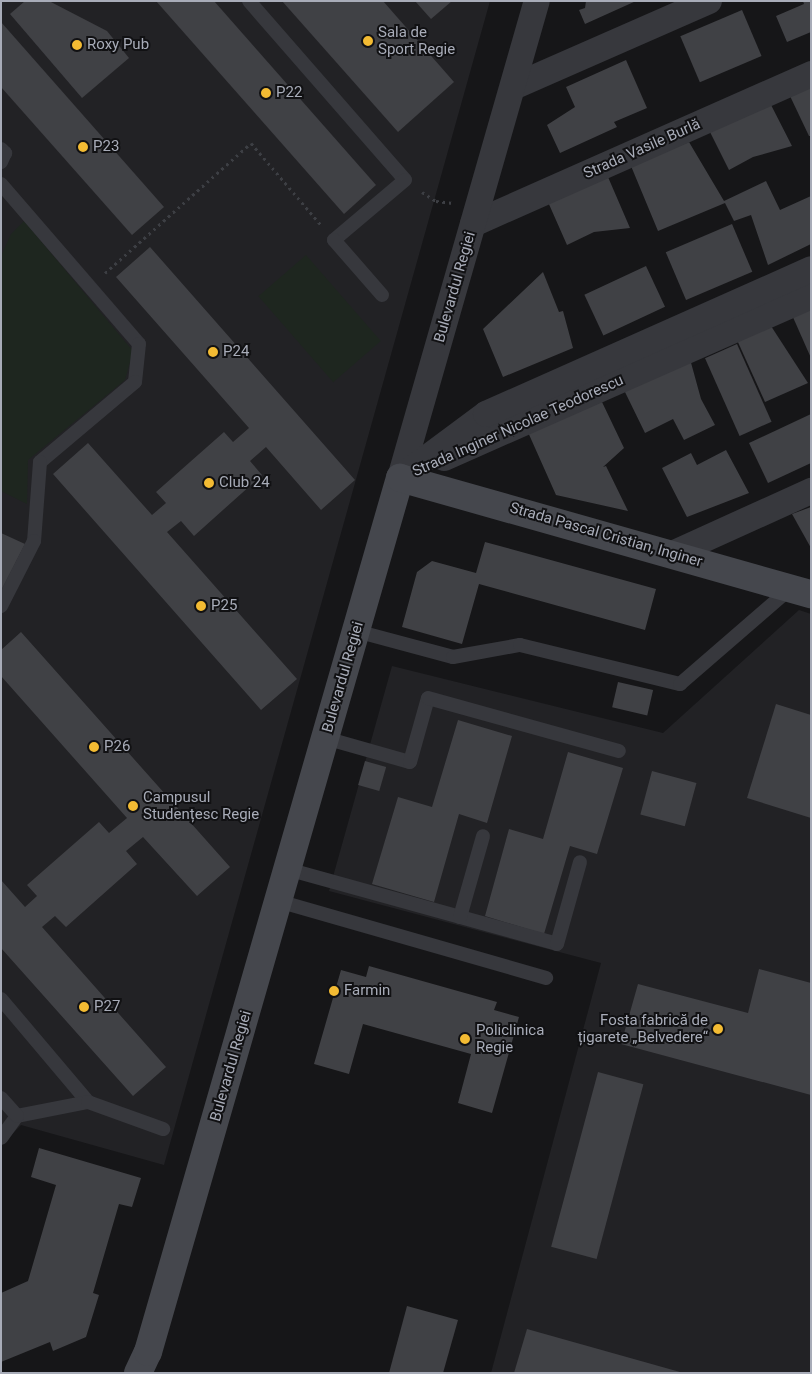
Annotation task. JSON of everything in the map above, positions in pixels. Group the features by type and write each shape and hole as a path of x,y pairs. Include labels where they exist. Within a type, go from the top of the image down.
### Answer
{"street":[{"name":"Bulevardul Regiei","path":"145,1366 537,1"},
{"path":"513,87 710,1"},
{"name":"Strada Vasile Burlă","path":"476,215 811,74"},
{"name":"Strada Inginer Nicolae Teodorescu","path":"400,478 486,414 811,269"},
{"name":"Strada Inginer Nicolae Teodorescu","path":"400,478 811,296"},
{"name":"Strada Pascal Cristian, Inginer","path":"400,478 801,591"},
{"path":"672,554 811,491"}],"lane":[{"path":"249,1 405,180 334,240 382,295"},
{"path":"1,149 5,153 1,162"},
{"path":"1,184 139,344 135,382 40,462 34,540 1,606"},
{"path":"356,632 453,657 520,646 680,684 801,591"},
{"path":"325,738 410,762 428,698 619,751"},
{"path":"460,917 483,836"},
{"path":"288,869 557,944 580,862"},
{"path":"278,901 546,978"},
{"path":"1,999 88,1102 163,1129"},
{"path":"1,1098 17,1116"},
{"path":"1,1138 17,1116 88,1102"}],"path":[{"path":"90,286 250,143 334,240"},
{"path":"405,180 436,201 476,215"}],"shaded area":[{"name":"Campusul Studențesc Regie","path":"1,1 490,1 164,1165 21,1125 1,1145"},
{"path":"24,221 133,351 125,380 28,460 27,504 1,491 1,256 11,234"},
{"path":"306,255 381,341 333,382 258,296"},
{"path":"799,610 811,614 811,1373 491,1373 601,963 329,891 392,666 663,733"}],"building":[{"name":"Roxy Pub","path":"25,1 49,1 107,31 129,58 82,98 10,14"},
{"name":"P22","path":"156,1 214,1 376,185 344,214"},
{"name":"Sala de Sport Regie","path":"282,1 383,1 454,82 398,132"},
{"path":"415,1 452,1 431,19"},
{"path":"586,1 636,1 585,24 579,10 585,8"},
{"path":"803,1 811,1 811,32 787,42 776,16 804,4"},
{"path":"742,10 762,56 700,82 680,36"},
{"name":"P23","path":"1,22 164,207 132,235 1,87"},
{"path":"626,60 647,108 614,122 617,127 560,153 547,125 575,107 566,87"},
{"path":"811,87 811,136 809,136 790,96"},
{"path":"769,101 792,146 753,157 729,170 709,130"},
{"path":"689,142 724,201 766,181 780,210 811,196 811,244 768,265 751,215 734,221 725,203 658,231 631,166"},
{"path":"608,177 630,228 594,232 567,245 548,202"},
{"path":"732,224 752,272 686,300 666,252"},
{"path":"150,247 355,480 321,510 266,447 250,461 262,475 194,536 181,521 167,532 297,679 261,710 53,474 88,443 152,515 166,503 156,492 224,432 233,442 249,428 116,277"},
{"path":"646,266 665,307 603,336 584,295"},
{"path":"543,272 559,312 563,311 573,348 503,377 483,329"},
{"path":"811,307 811,358 792,315"},
{"path":"771,326 808,383 765,402 737,340"},
{"path":"737,344 772,422 740,436 705,358"},
{"path":"690,359 701,399 715,425 684,440 673,419 645,433 624,390"},
{"path":"602,402 624,448 603,467 606,466 628,511 556,495 527,430"},
{"path":"811,414 811,463 768,483 749,443"},
{"path":"726,450 749,493 687,517 662,468 691,453 697,465"},
{"path":"811,507 811,548 792,514"},
{"path":"1,533 25,544 1,591"},
{"path":"485,542 656,589 645,630 479,584 462,644 402,627 417,572 432,561 476,573"},
{"path":"21,632 230,867 197,896 143,837 126,851 137,864 66,927 55,916 42,927 166,1067 133,1096 1,948 1,880 25,907 37,896 27,885 99,822 109,833 127,818 1,676 1,650"},
{"path":"618,682 653,690 647,715 612,707"},
{"path":"776,704 811,715 811,818 747,798"},
{"path":"458,720 512,736 487,823 459,814 434,902 372,884 398,797 432,807"},
{"path":"568,752 623,768 597,854 570,846 544,934 485,916 509,829 543,839"},
{"path":"365,761 386,767 379,791 358,785"},
{"path":"652,771 696,783 685,826 640,814"},
{"name":"Policlinica Regie","path":"369,966 497,1002 494,1010 519,1017 492,1113 458,1103 471,1054 363,1024 349,1074 314,1064 341,970 366,977"},
{"name":"Fosta fabrică de țigarete „Belvedere“","path":"759,969 811,983 811,1095 621,1044 638,984 748,1013"},
{"path":"598,1072 643,1084 597,1259 551,1247"},
{"path":"39,1148 141,1178 132,1207 119,1204 93,1293 99,1295 86,1337 53,1351 50,1342 1,1362 1,1293 28,1281 56,1185 31,1177"},
{"path":"407,1306 458,1320 443,1373 389,1373"},
{"path":"527,1329 680,1372 680,1373 514,1373"}],"place":[{"name":"Sala de Sport Regie","path":"368,41"},
{"name":"Roxy Pub","path":"77,45"},
{"name":"P22","path":"266,93"},
{"name":"P23","path":"83,147"},
{"name":"P24","path":"213,352"},
{"name":"Club 24","path":"209,483"},
{"name":"P25","path":"201,606"},
{"name":"P26","path":"94,747"},
{"name":"Campusul Studențesc Regie","path":"133,806"},
{"name":"Farmin","path":"334,991"},
{"name":"P27","path":"84,1007"},
{"name":"Fosta fabrică de țigarete „Belvedere“","path":"718,1029"},
{"name":"Policlinica Regie","path":"465,1039"}]}
